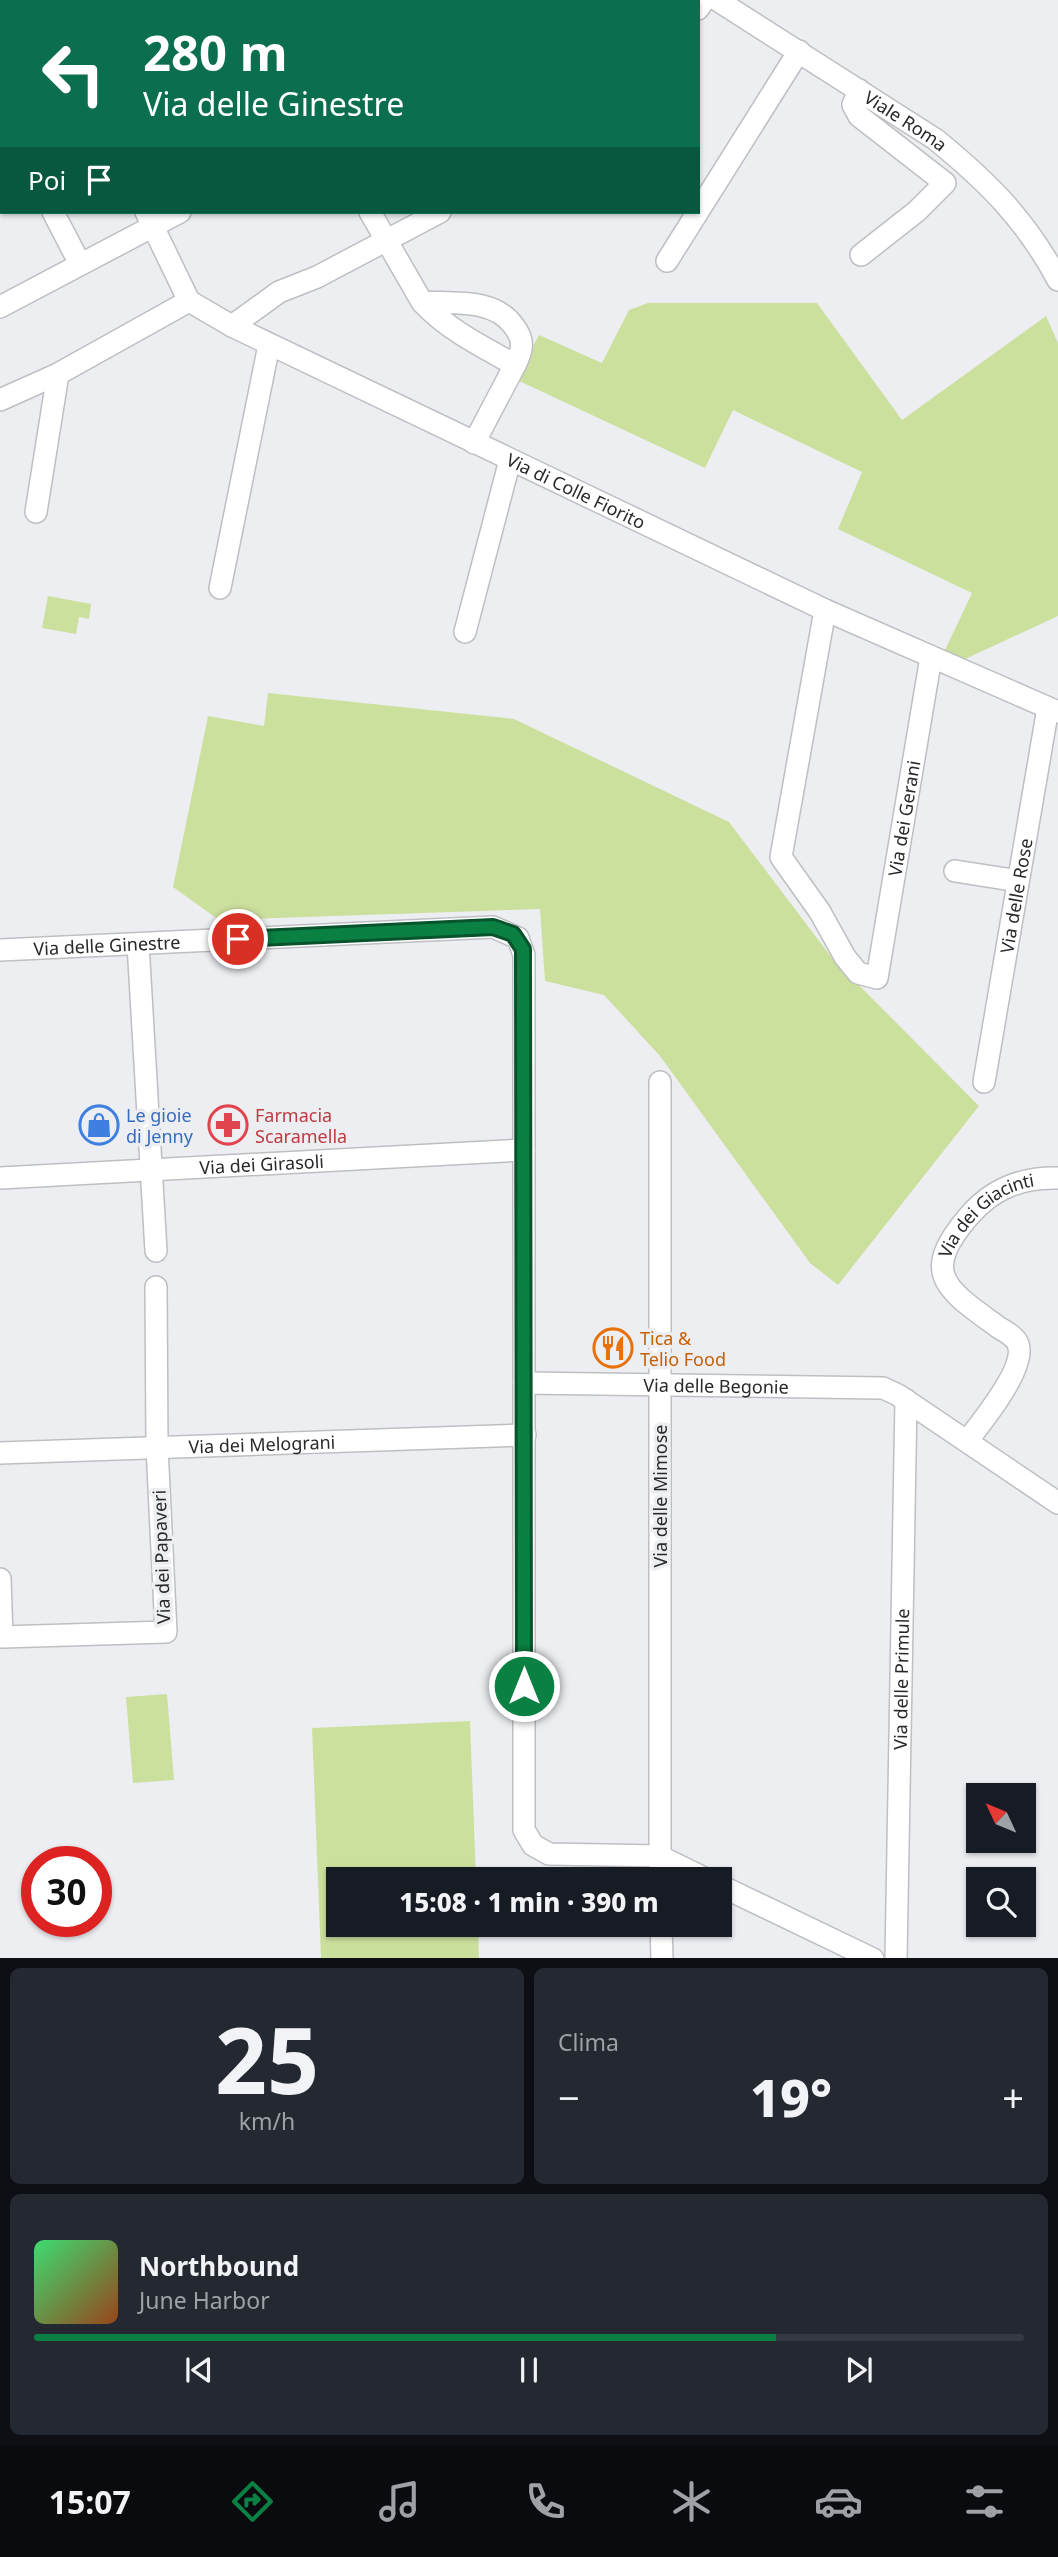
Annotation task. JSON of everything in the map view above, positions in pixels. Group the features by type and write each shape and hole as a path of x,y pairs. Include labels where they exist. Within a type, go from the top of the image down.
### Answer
{"street":[{"name":"Viale Roma","path":"717,0 935,139 985,181 1031,233 1058,281"},
{"path":"700,208 799,51"},
{"path":"859,90 853,104 859,116 945,183 917,211 861,255"},
{"path":"53,214 80,264"},
{"path":"0,307 80,264 149,219 171,214"},
{"path":"371,214 422,302 450,328 514,365"},
{"path":"232,326 279,292 317,277 436,214"},
{"path":"667,261 697,214"},
{"path":"0,400 58,374 189,301 149,219"},
{"name":"Via di Colle Fiorito","path":"189,301 269,345 825,610 1053,710"},
{"path":"422,302 483,305 502,313 521,338 521,350 474,443"},
{"path":"220,588 269,345"},
{"path":"36,512 58,374"},
{"path":"466,632 510,460"},
{"name":"Via dei Gerani","path":"825,610 781,857 820,912 845,957 859,973 877,978 931,657"},
{"name":"Via delle Rose","path":"984,1082 1018,881 1053,710"},
{"path":"955,871 1018,881"},
{"name":"Via delle Ginestre","path":"0,950 493,927 509,932 521,944 524,955 524,1825 533,1845 554,1854 659,1856"},
{"path":"138,944 154,1170 156,1251"},
{"name":"Via delle Mimose","path":"659,1867 660,1082"},
{"name":"Via dei Girasoli","path":"0,1178 524,1150"},
{"name":"Via dei Giacinti","path":"967,1441 1000,1397 1012,1373 1019,1348 1015,1339 970,1305 946,1282 940,1270 942,1259 965,1220 999,1191 1025,1179 1058,1178"},
{"path":"156,1287 157,1447"},
{"name":"Via delle Begonie","path":"524,1383 660,1387 873,1387 891,1391 1058,1503"},
{"name":"Via delle Primule","path":"896,1958 905,1399"},
{"name":"Via dei Melograni","path":"0,1453 525,1435"},
{"name":"Via dei Papaveri","path":"0,1579 2,1637 166,1632 157,1447"},
{"path":"659,1856 681,1867"},
{"path":"732,1891 873,1958"},
{"path":"661,1937 662,1958"}],"green space":[{"path":"648,303 817,303 902,420 1046,316 1058,343 1058,616 963,660 944,652 972,593 838,529 862,472 733,410 705,468 515,379 539,335 602,363 629,310"},
{"path":"48,596 91,604 89,619 79,617 76,634 42,628"},
{"path":"268,693 514,719 729,822 832,958 979,1106 838,1285 810,1263 660,1056 604,995 545,981 540,909 219,920 173,887 208,716 264,726"},
{"path":"167,1694 174,1780 133,1783 126,1697"},
{"path":"470,1721 476,1867 326,1867 326,1937 478,1937 479,1958 321,1958 312,1728"}],"place":[{"name":"Le gioie di Jenny","path":"99,1125"},
{"name":"Farmacia Scaramella","path":"228,1125"},
{"name":"Tica & Telio Food","path":"613,1348"}],"route":[{"path":"238,939 493,927 513,934 523,949 524,1686"}]}
